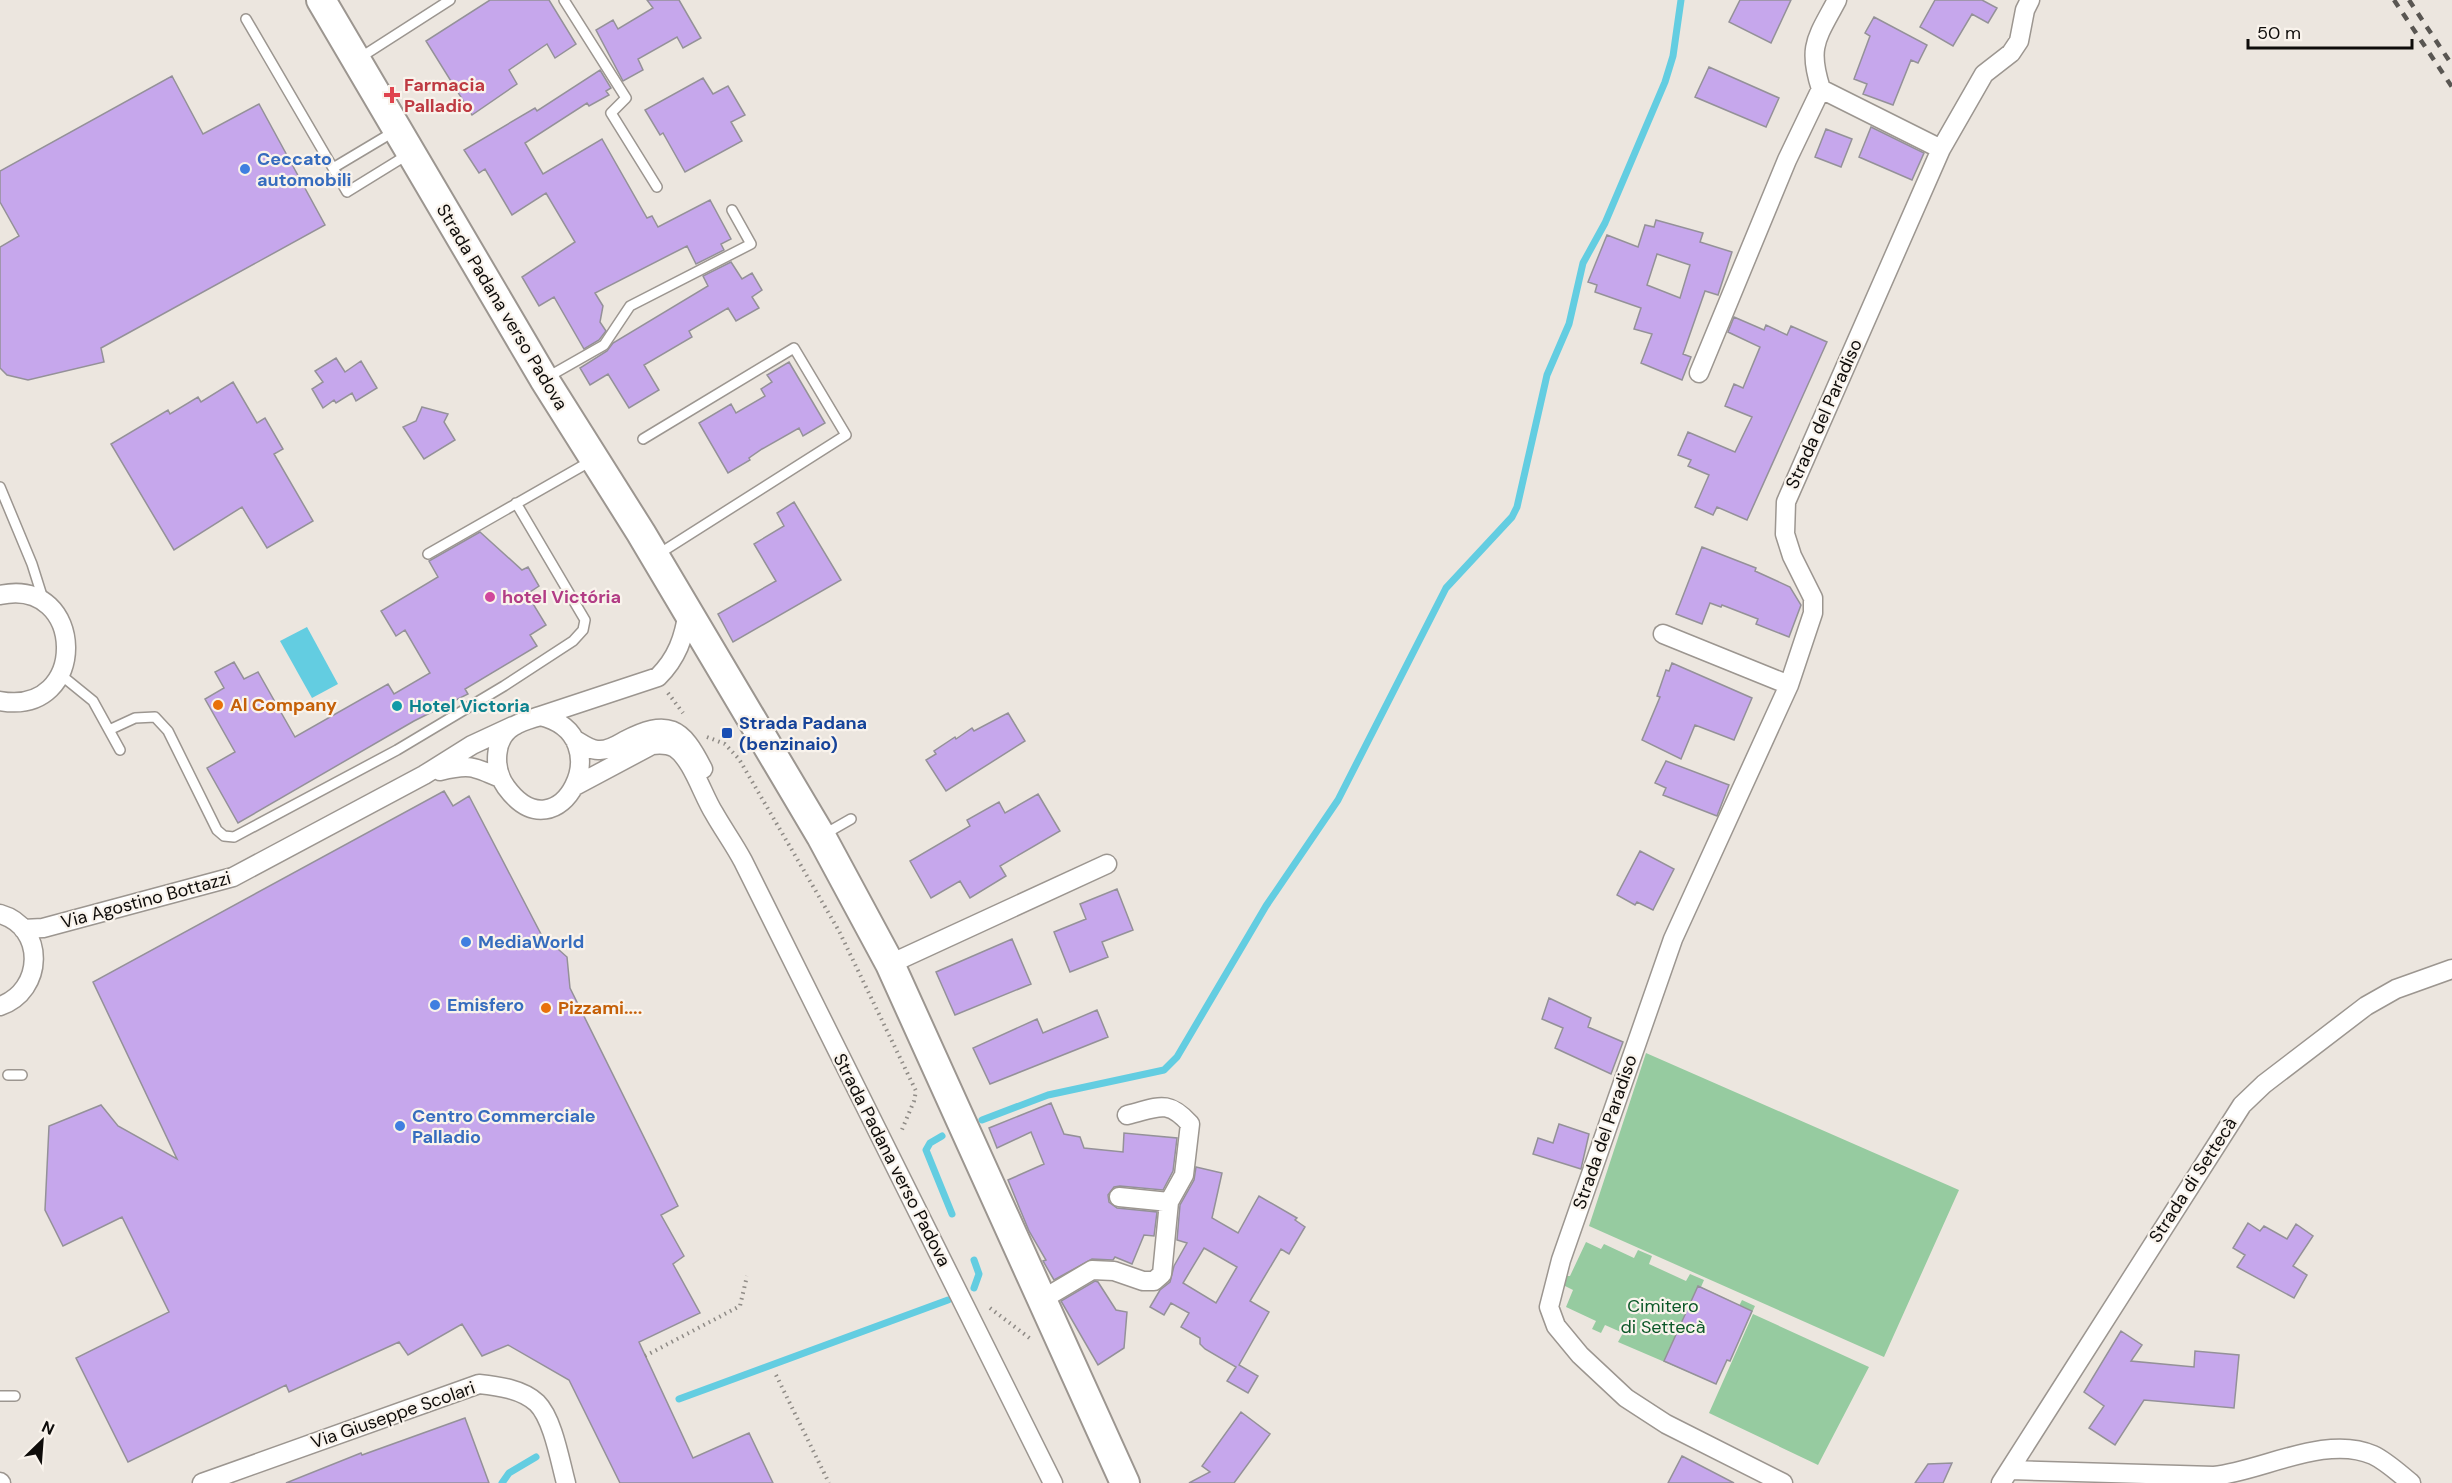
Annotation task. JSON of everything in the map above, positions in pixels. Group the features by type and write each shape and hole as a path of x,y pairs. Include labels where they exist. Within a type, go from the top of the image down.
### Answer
{"main road":[{"name":"Strada Padana verso Padova","path":"321,0 544,379 655,556 821,836 890,964 1125,1483"}],"street":[{"path":"1699,373 1787,160 1821,89 1813,65 1814,45 1837,0"},
{"name":"Strada del Paradiso","path":"1783,1483 1666,1424 1626,1398 1580,1355 1556,1326 1549,1307 1561,1260 1672,939 1789,685 1813,613 1813,598 1792,556 1785,534 1786,501 1941,149 1984,74 2011,53 2019,41 2025,10 2030,0"},
{"path":"1821,89 1941,149"},
{"path":"0,595 10,593 28,595 44,602 59,617 67,636 68,656 61,675 52,687 40,696 26,701 4,704"},
{"path":"500,778 497,768 497,751 513,726 658,676 666,669 679,649 688,611"},
{"path":"1663,634 1789,685"},
{"name":"Strada Padana verso Padova","path":"540,716 560,724 574,739 597,751 612,747 649,729 666,729 681,735 693,748 723,809 731,837"},
{"name":"Via Agostino Bottazzi","path":"23,929 43,928 233,877 424,776 472,745 513,726"},
{"path":"574,739 580,758 580,769 575,786"},
{"name":"Strada Padana verso Padova","path":"500,778 512,795 539,810 558,806 575,786 647,746 675,748 686,761 714,814 731,837 1053,1483"},
{"name":"Via Agostino Bottazzi","path":"424,776 464,765 500,778"},
{"path":"890,964 1107,864"},
{"path":"0,914 15,921 23,929 34,953 34,968 29,983 20,995 0,1006"},
{"name":"Strada di Settecà","path":"2005,1476 2242,1105 2264,1084 2366,1006 2396,989 2452,969"},
{"path":"1043,1299 1092,1270 1114,1271 1143,1281 1154,1281 1162,1274 1169,1202 1184,1175 1190,1124 1179,1111 1165,1106 1127,1115"},
{"path":"1119,1197 1169,1202"},
{"name":"Via Giuseppe Scolari","path":"202,1483 479,1384 502,1386 537,1403 548,1423 566,1483"},
{"name":"Strada di Settecà","path":"2005,1476 2214,1476 2237,1474 2302,1453 2324,1449 2349,1449 2373,1455 2411,1483"}],"lane":[{"path":"356,61 450,0"},
{"path":"564,0 626,98 611,113 657,187"},
{"path":"246,19 346,192 404,142"},
{"path":"333,168 404,142"},
{"path":"544,379 604,345 630,306 751,244 732,210"},
{"path":"643,439 794,348 846,435 655,556"},
{"path":"428,554 593,460"},
{"path":"0,487 32,564 44,602"},
{"path":"109,730 135,718 155,717 168,731 217,830 224,836 234,837 387,756 512,681 573,641 583,630 585,620 516,503"},
{"path":"61,675 93,701 120,750"},
{"path":"821,836 851,819"},
{"path":"8,1075 22,1075"},
{"path":"1,1396 15,1396"}],"path":[{"path":"664,687 689,721"},
{"path":"703,735 724,744 739,759 839,931 883,1019 916,1091 900,1136"},
{"path":"645,1356 740,1306 747,1276"},
{"path":"981,1302 1032,1340 1036,1350"},
{"path":"776,1375 829,1483"}],"green space":[{"path":"1646,1053 1959,1190 1884,1357 1589,1226"},
{"name":"Cimitero di Settecà","path":"1586,1242 1601,1249 1604,1244 1634,1258 1638,1250 1652,1256 1649,1264 1686,1281 1690,1274 1704,1280 1701,1287 1731,1301 1737,1310 1742,1300 1755,1306 1730,1361 1726,1361 1716,1384 1618,1342 1623,1333 1605,1325 1601,1333 1592,1329 1596,1321 1566,1307 1573,1290 1563,1285 1567,1276 1570,1276"},
{"path":"1753,1314 1869,1367 1818,1465 1709,1413"}],"water":[{"path":"307,627 338,684 312,698 280,641"}],"building":[{"path":"490,0 549,0 576,44 555,58 547,44 509,70 517,84 472,115 426,41"},
{"path":"647,0 679,0 701,38 683,48 677,37 638,59 643,70 623,81 596,30 613,20 618,29 653,8"},
{"path":"1740,0 1791,0 1771,43 1729,22"},
{"path":"1935,0 1982,0 1997,8 1988,23 1972,14 1953,46 1920,27"},
{"path":"1874,17 1927,45 1918,63 1911,60 1893,105 1863,94 1867,84 1854,79 1870,36 1865,33"},
{"path":"1709,67 1779,98 1766,127 1695,97"},
{"path":"600,70 611,88 606,91 609,95 589,106 587,103 525,143 543,174 602,139 647,218 652,216 658,227 710,200 731,239 721,244 724,250 696,264 687,246 595,293 603,306 600,322 606,331 599,340 584,349 554,297 539,306 522,277 575,242 546,193 512,215 485,169 479,173 464,150 535,108 537,111"},
{"path":"172,76 203,134 259,104 325,225 101,348 104,362 28,380 7,375 0,368 0,247 19,236 0,202 0,171"},
{"path":"703,78 713,94 728,86 745,115 731,122 742,141 685,172 663,133 660,135 645,110"},
{"path":"1871,127 1924,153 1912,180 1859,157"},
{"path":"1826,129 1852,139 1841,167 1815,157"},
{"path":"1656,220 1703,233 1700,242 1732,252 1718,295 1705,291 1683,354 1691,357 1682,380 1641,363 1652,334 1634,329 1641,308 1595,292 1597,285 1588,282 1607,235 1638,247 1645,225 1654,227","holes":["1657,254 1690,265 1680,298 1647,285"]},
{"path":"731,262 742,279 752,273 762,290 752,297 759,308 736,321 728,308 689,331 692,337 644,365 659,390 629,408 608,374 590,385 580,368 607,351 613,343 708,286 703,276"},
{"path":"1734,317 1764,330 1766,325 1787,335 1791,326 1827,342 1747,520 1717,507 1713,515 1695,507 1709,475 1688,466 1691,460 1678,455 1688,432 1735,452 1752,417 1725,406 1734,384 1743,388 1760,347 1728,332"},
{"path":"336,358 345,372 361,361 377,388 356,401 352,393 336,403 334,400 323,408 312,389 323,382 315,371"},
{"path":"789,362 825,423 803,436 799,428 762,449 749,458 750,460 728,473 699,423 731,404 736,413 765,396 761,389 772,382 767,375"},
{"path":"233,382 257,423 265,418 283,449 274,454 313,521 267,548 242,507 174,550 111,444 168,410 170,414 198,397 201,402"},
{"path":"422,407 448,414 444,422 455,440 424,459 403,427 416,421"},
{"path":"794,502 841,580 733,642 718,614 776,581 754,544 784,526 777,513"},
{"path":"480,532 522,570 528,567 539,586 527,594 546,625 530,635 537,646 465,689 468,694 414,721 238,823 207,768 235,752 205,699 224,688 215,672 234,662 244,679 258,672 295,737 388,684 394,694 430,673 405,630 396,636 381,611 438,577 429,561"},
{"path":"1702,547 1756,568 1755,571 1790,587 1801,605 1789,637 1756,624 1758,619 1722,605 1721,607 1710,603 1702,624 1676,614"},
{"path":"1672,663 1752,698 1734,740 1695,725 1681,759 1642,740 1660,697 1657,696 1666,670 1669,671"},
{"path":"1008,713 1025,741 946,791 926,760 936,754 934,751 955,737 956,739 972,728 974,731"},
{"path":"1666,761 1729,785 1717,816 1663,795 1666,788 1655,783"},
{"name":"Centro Commerciale Palladio","path":"444,791 453,806 469,796 541,934 567,957 570,988 678,1206 661,1215 684,1256 673,1264 700,1313 639,1342 693,1458 749,1433 773,1483 620,1483 569,1380 508,1345 482,1356 462,1324 408,1355 399,1342 289,1392 286,1385 128,1462 76,1358 169,1312 122,1217 63,1246 45,1210 49,1126 101,1105 118,1126 177,1159 93,982"},
{"path":"1038,794 1060,831 1000,866 1006,876 970,898 960,881 931,898 910,861 970,826 967,820 999,802 1005,813"},
{"path":"1640,851 1674,869 1653,910 1637,902 1635,905 1617,895"},
{"path":"1117,889 1133,930 1102,942 1108,957 1070,972 1054,932 1086,919 1080,904"},
{"path":"1012,939 1031,984 955,1015 936,972"},
{"path":"1549,998 1591,1018 1588,1027 1623,1042 1611,1074 1555,1048 1563,1028 1542,1019"},
{"path":"1097,1010 1108,1037 990,1084 973,1048 1037,1019 1043,1033"},
{"path":"1051,1103 1064,1134 1080,1137 1084,1148 1123,1152 1124,1133 1177,1138 1173,1171 1163,1190 1120,1186 1114,1187 1108,1195 1109,1202 1117,1208 1157,1212 1154,1236 1144,1235 1132,1264 1115,1257 1113,1260 1092,1259 1054,1280 1043,1261 1046,1260 1029,1231 1008,1180 1044,1164 1031,1132 997,1148 989,1128"},
{"path":"1559,1124 1589,1134 1581,1169 1533,1154 1538,1138 1553,1143"},
{"path":"1196,1167 1222,1173 1212,1218 1238,1233 1259,1196 1297,1218 1295,1220 1305,1227 1289,1254 1281,1249 1250,1301 1269,1312 1239,1365 1258,1376 1248,1393 1227,1381 1236,1367 1205,1349 1200,1344 1200,1338 1181,1327 1189,1313 1171,1303 1164,1315 1150,1307 1160,1290 1170,1282 1174,1266 1187,1243 1177,1240 1180,1205 1194,1180","holes":["1204,1248 1237,1267 1216,1303 1183,1283"]},
{"path":"2248,1223 2260,1231 2264,1226 2287,1239 2296,1224 2313,1236 2293,1266 2307,1275 2294,1298 2237,1267 2245,1255 2233,1248"},
{"path":"1095,1281 1098,1282 1116,1310 1127,1312 1124,1348 1098,1365 1061,1301"},
{"path":"1698,1286 1752,1311 1730,1361 1727,1360 1716,1384 1664,1361"},
{"path":"2121,1331 2142,1345 2131,1361 2194,1367 2195,1351 2239,1355 2234,1408 2144,1400 2115,1445 2089,1428 2104,1406 2084,1392"},
{"path":"1241,1412 1270,1434 1234,1483 1189,1483 1210,1472 1202,1466"},
{"path":"465,1418 489,1483 286,1483 361,1453 362,1455"},
{"path":"1682,1456 1734,1483 1668,1483"},
{"path":"1952,1463 1943,1483 1915,1483 1928,1464"}],"waterway":[{"path":"982,1120 1048,1095 1164,1070 1177,1057 1266,906 1338,800 1446,588 1512,517 1517,507 1547,375 1569,324 1583,263 1605,223 1665,82 1673,56 1681,0"},
{"path":"942,1136 930,1143 926,1150 952,1214"},
{"path":"974,1260 979,1274 974,1288"},
{"path":"679,1399 948,1300"},
{"path":"502,1483 509,1473 536,1457"}],"railway":[{"path":"2394,0 2452,87"},
{"path":"2409,0 2452,65"}],"place":[{"name":"Farmacia Palladio","path":"392,95"},
{"name":"Ceccato automobili","path":"245,169"},
{"name":"hotel Victória","path":"490,597"},
{"name":"Al Company","path":"218,705"},
{"name":"Hotel Victoria","path":"397,706"},
{"name":"Strada Padana (benzinaio)","path":"727,733"},
{"name":"MediaWorld","path":"466,942"},
{"name":"Emisfero","path":"435,1005"},
{"name":"Pizzami....","path":"546,1008"},
{"name":"Centro Commerciale Palladio","path":"400,1126"}]}
